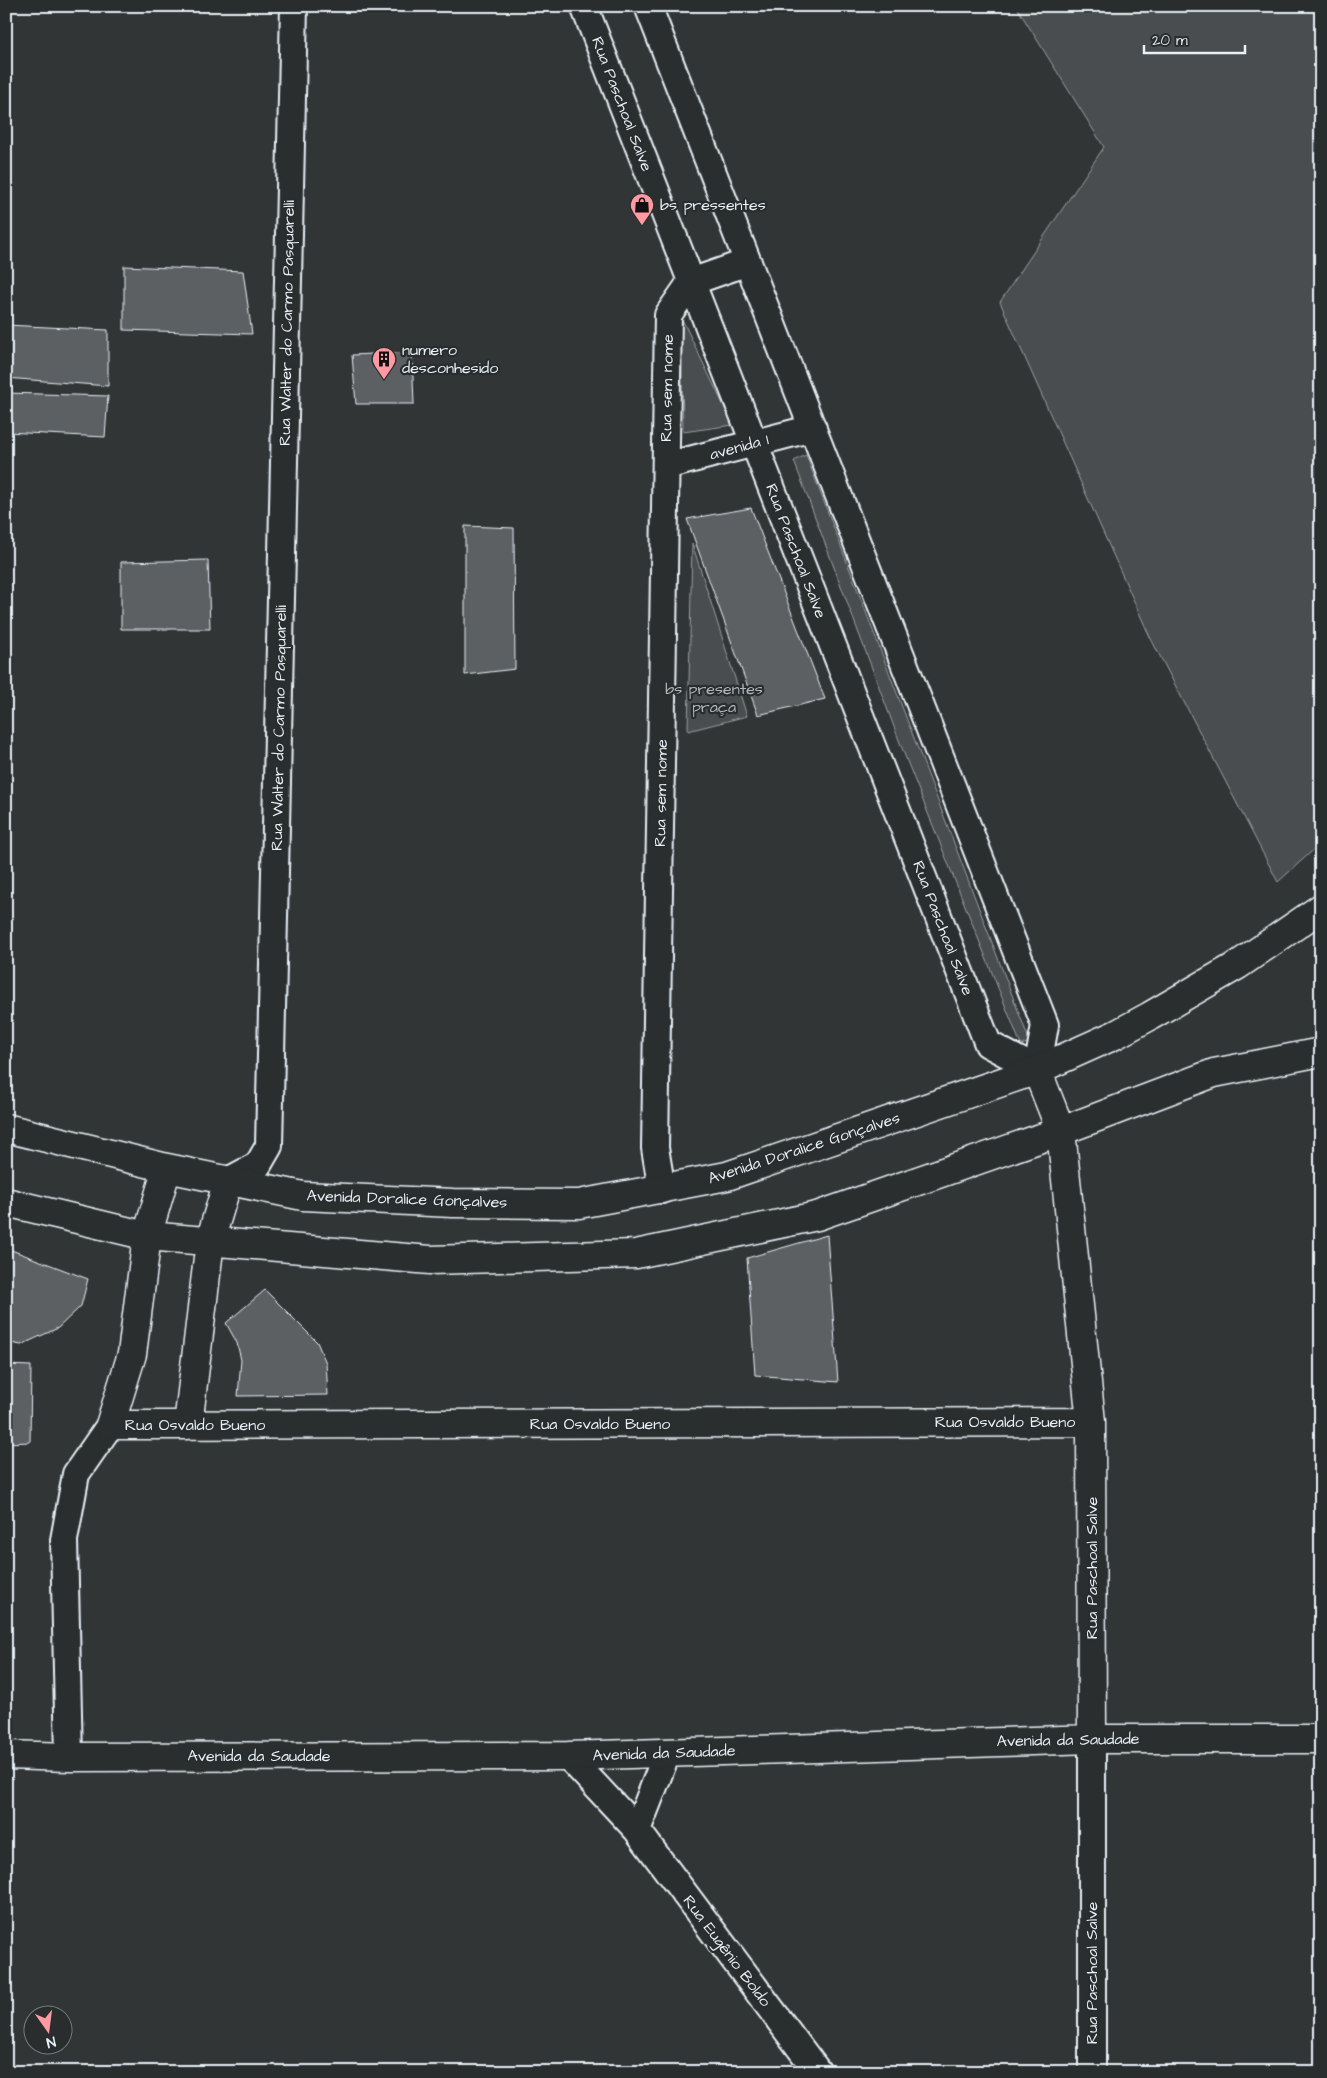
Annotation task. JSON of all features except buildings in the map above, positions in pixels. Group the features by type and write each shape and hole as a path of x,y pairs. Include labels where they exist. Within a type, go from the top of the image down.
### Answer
{"street":[{"name":"Rua Walter do Carmo Pasquarelli","path":"228,1181 258,1165 270,1146 294,6"},
{"name":"Rua Paschoal Salve","path":"584,6 988,1044 1037,1070 1061,1131 1091,1422 1092,2072"},
{"path":"648,6 1045,1025 1037,1070"},
{"path":"691,282 748,262"},
{"name":"Rua sem nome","path":"662,1190 655,1148 668,315 691,282"},
{"name":"avenida 1","path":"666,466 813,428"},
{"name":"Avenida Doralice Gonçalves","path":"6,1128 167,1168 303,1196 453,1203 580,1204 662,1190 727,1176 1037,1070 1115,1035 1150,1016 1238,964 1321,908"},
{"path":"6,1202 147,1236 430,1260 636,1254 817,1216 1061,1131 1214,1073 1321,1052"},
{"path":"70,1756 64,1540 76,1474 110,1425 132,1354 147,1236 167,1168"},
{"path":"188,1425 210,1241 228,1181"},
{"name":"Rua Osvaldo Bueno","path":"110,1425 1091,1422"},
{"name":"Avenida da Saudade","path":"6,1755 568,1756 1092,1739 1321,1739"},
{"path":"637,1830 667,1753"},
{"name":"Rua Eugênio Boldo","path":"568,1756 637,1830 818,2072"}],"green space":[{"path":"1016,6 1321,6 1321,843 1278,882 1150,637 1000,302 1104,147"},
{"path":"681,317 733,425 683,432"},
{"path":"806,455 1030,1042 1021,1045 905,756 794,461"},
{"name":"bs presentes praça","path":"692,543 747,716 688,731"}],"place":[{"name":"bs pressentes","path":"642,226"},
{"name":"numero desconhesido","path":"384,380"}]}
